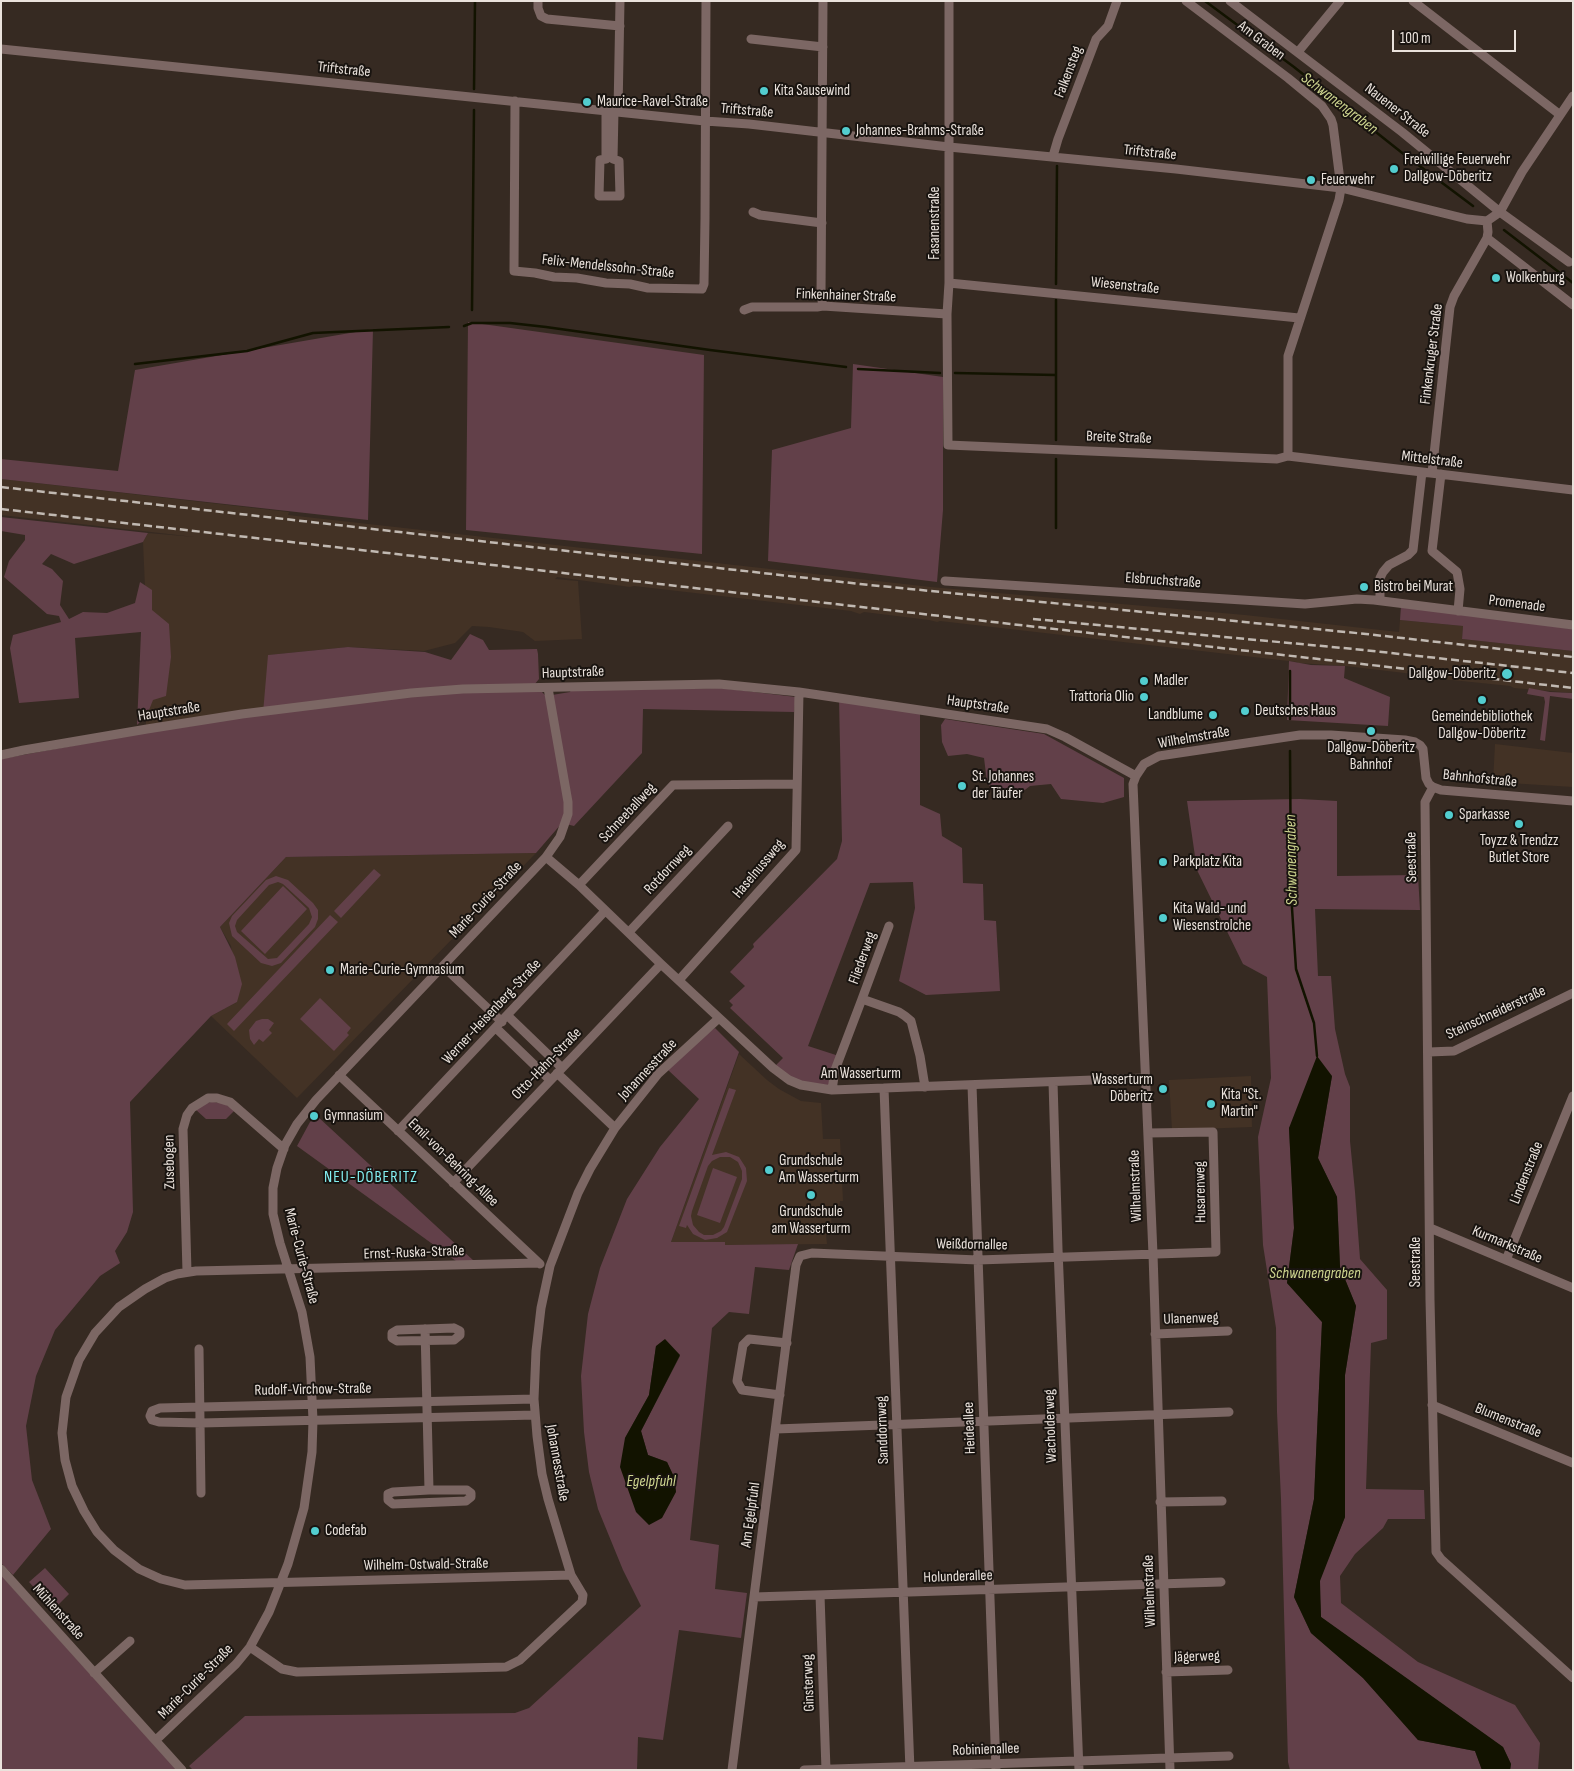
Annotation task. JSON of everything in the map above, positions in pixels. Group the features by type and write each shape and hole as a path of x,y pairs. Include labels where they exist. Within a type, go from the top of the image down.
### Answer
{"street":[{"path":"538,1 541,16 547,19 620,26"},
{"path":"610,159 620,26 620,1"},
{"path":"705,121 706,1"},
{"path":"823,306 824,1"},
{"name":"Fasanenstraße","path":"948,445 949,1"},
{"name":"Falkensteg","path":"1053,156 1096,40 1108,26 1117,1"},
{"name":"Am Graben","path":"1186,1 1288,78 1329,114 1333,125 1341,188"},
{"name":"Nauener Straße","path":"1230,1 1402,132 1500,212 1569,262"},
{"path":"1298,52 1340,1"},
{"path":"1412,1 1559,114"},
{"path":"751,40 823,47"},
{"name":"Triftstraße","path":"1,49 749,124 1341,188 1487,221"},
{"path":"1487,221 1500,212 1522,172 1559,114 1573,96"},
{"name":"Felix-Mendelssohn-Straße","path":"515,101 514,272 630,284 648,288 702,289 704,284 705,121"},
{"path":"1288,456 1288,356 1339,200 1341,188"},
{"path":"753,212 760,215 822,223"},
{"name":"Finkenkruger Straße","path":"1458,611 1459,581 1457,572 1453,566 1432,551 1436,474 1450,307 1454,296 1487,238 1487,221"},
{"path":"1487,238 1573,305"},
{"name":"Wiesenstraße","path":"948,282 1299,318"},
{"name":"Finkenhainer Straße","path":"744,310 752,308 823,306 947,314"},
{"name":"Breite Straße","path":"948,445 1277,459 1288,456"},
{"name":"Mittelstraße","path":"1288,456 1573,490"},
{"path":"1380,600 1380,578 1383,572 1413,550 1422,472"},
{"name":"Elsbruchstraße","path":"945,581 1306,604 1357,599 1380,600 1458,611"},
{"name":"Promenade","path":"1458,611 1573,625"},
{"name":"Hauptstraße","path":"1,755 147,728 411,693 463,689 719,684 799,692 1047,729 1136,776"},
{"name":"Marie-Curie-Straße","path":"156,1740 236,1664 250,1646 269,1612 281,1582 304,1508 312,1452 313,1420 309,1348 302,1312 280,1243 274,1214 273,1188 277,1168 284,1149 297,1124 339,1076 546,856 560,837 568,814 568,802 548,688"},
{"name":"Haselnussweg","path":"679,980 796,850 799,692"},
{"name":"Wilhelmstraße","path":"1170,1770 1153,1254 1133,784 1144,764 1159,756 1300,735"},
{"name":"Bahnhofstraße","path":"1300,735 1331,735 1415,742 1423,749 1426,778 1432,787 1441,790 1573,801"},
{"name":"Schneeballweg","path":"579,885 673,785 797,784"},
{"name":"Seestraße","path":"1432,787 1425,802 1432,1405 1436,1552 1441,1559 1573,1678"},
{"name":"Rotdornweg","path":"629,932 728,826"},
{"name":"Am Wasserturm","path":"546,856 773,1068 788,1080 801,1085 832,1090 1145,1078"},
{"name":"Werner-Heisenberg-Straße","path":"398,1131 605,911"},
{"name":"Fliederweg","path":"832,1090 834,1070 889,926"},
{"name":"Otto-Hahn-Straße","path":"453,1183 661,964"},
{"path":"443,966 615,1128"},
{"name":"Steinschneiderstraße","path":"1429,1052 1454,1051 1573,993"},
{"name":"Fliederweg","path":"862,1000 898,1012 911,1021 920,1056 925,1087"},
{"name":"Johannesstraße","path":"250,1646 282,1669 297,1672 506,1667 520,1660 582,1602 582,1595 572,1575 548,1499 539,1458 534,1399 536,1350 541,1308 550,1266 578,1193 615,1128 658,1074 719,1018"},
{"path":"502,1022 556,1074"},
{"name":"Emil-von-Behring-Allee","path":"339,1076 538,1263 550,1266"},
{"name":"Wacholderweg","path":"1053,1082 1058,1258 1079,1765"},
{"name":"Heideallee","path":"972,1085 996,1767"},
{"name":"Sanddornweg","path":"884,1088 909,1768"},
{"name":"Lindenstraße","path":"1506,1260 1573,1096"},
{"name":"Zusebogen","path":"187,1272 182,1129 187,1115 192,1108 208,1098 217,1098 230,1102 284,1149"},
{"name":"Husarenweg","path":"1148,1133 1214,1132 1216,1252 1153,1254"},
{"name":"Kurmarkstraße","path":"1430,1228 1573,1288"},
{"name":"Weißdornallee","path":"796,1265 800,1256 812,1253 978,1260 1153,1254"},
{"name":"Ernst-Ruska-Straße","path":"187,1272 538,1263"},
{"name":"Am Egelpfuhl","path":"732,1770 796,1265"},
{"name":"Wilhelm-Ostwald-Straße","path":"187,1272 165,1278 119,1307 95,1333 79,1360 66,1397 62,1433 65,1460 72,1486 93,1525 114,1550 139,1569 161,1579 185,1584 572,1575"},
{"path":"454,1328 460,1331 460,1335 454,1340 426,1341 397,1341 392,1338 392,1333 397,1330 454,1328"},
{"path":"425,1329 429,1490"},
{"name":"Ulanenweg","path":"1155,1334 1228,1331"},
{"path":"780,1395 742,1390 737,1381 743,1345 749,1339 787,1344"},
{"path":"199,1349 201,1493"},
{"name":"Rudolf-Virchow-Straße","path":"534,1399 160,1408 152,1411 150,1416 152,1420 159,1422 201,1423 535,1415"},
{"name":"Blumenstraße","path":"1432,1405 1573,1462"},
{"path":"776,1429 1228,1412"},
{"path":"429,1490 467,1490 471,1493 471,1497 466,1501 393,1504 388,1500 388,1494 393,1492 429,1490"},
{"path":"1160,1502 1222,1501"},
{"name":"Mühlenstraße","path":"1,1569 182,1770"},
{"name":"Holunderallee","path":"754,1598 1221,1582"},
{"name":"Ginsterweg","path":"820,1595 826,1769"},
{"path":"94,1673 130,1641"},
{"name":"Jägerweg","path":"1166,1672 1228,1670"},
{"name":"Robinienallee","path":"804,1770 1079,1765 1170,1758 1229,1756"}],"shaded area":[{"path":"468,322 704,355 702,554 466,530"},
{"path":"373,329 368,520 1,479 1,459 118,471 135,370"},
{"path":"853,364 943,377 943,510 937,582 768,561 772,450 851,428"},
{"path":"1,479 289,512 288,515 931,587 1245,615 1399,632 1400,620 1463,626 1462,639 1573,651 1573,693 1514,688 1345,666 1298,663 864,612 860,614 851,611 630,587 557,577 555,579 578,581 582,639 535,641 523,632 472,626 455,643 424,651 348,647 269,655 264,709 146,725 146,610 143,542 148,533 195,537 1,515"},
{"path":"1,517 148,533 143,542 74,564 51,554 42,564 52,569 63,581 60,605 69,619 83,612 107,613 135,603 140,582 152,590 152,610 169,624 171,657 166,696 153,700 147,715 137,725 141,632 75,638 79,698 19,703 10,648 13,635 61,622 59,616 47,614 4,577 9,561 25,540 25,535 1,531"},
{"path":"1401,606 1573,629 1573,651 1462,639 1463,626 1400,620"},
{"path":"470,634 483,640 489,650 537,649 539,679 529,691 541,691 546,696 570,692 571,690 721,688 796,697 794,712 643,709 642,753 574,826 562,823 536,853 286,857 220,927 235,957 242,984 237,1002 211,1016 130,1102 133,1212 127,1232 115,1251 120,1263 100,1276 55,1330 36,1376 26,1426 32,1480 51,1529 13,1575 1,1563 1,759 263,713 268,655 348,647 425,652 451,660"},
{"path":"1289,661 1311,665 1345,666 1344,678 1390,697 1388,726 1287,720"},
{"path":"1529,688 1550,692 1573,693 1573,699 1550,696 1545,741 1540,740 1544,697 1527,694"},
{"path":"839,698 920,710 920,805 940,814 942,836 962,848 963,883 983,884 984,920 996,921 1000,991 926,995 899,981 915,908 913,882 870,883 808,1046 839,1056 832,1090 801,1085 773,1068 783,1058 730,1008 733,1005 729,1001 745,986 730,972 754,947 753,944 837,859 842,841"},
{"path":"945,719 1044,734 1124,778 1124,797 1103,803 1061,799 1051,784 1030,786 1017,796 997,797 987,782 984,758 967,754 948,756 942,742 941,725"},
{"path":"1495,744 1573,753 1573,787 1493,782"},
{"path":"1300,799 1337,801 1337,876 1418,875 1420,910 1315,909 1318,976 1331,976 1335,1029 1345,1074 1350,1087 1350,1141 1360,1259 1387,1290 1387,1339 1371,1343 1366,1489 1424,1490 1425,1519 1388,1519 1383,1528 1355,1554 1340,1576 1341,1603 1418,1662 1515,1705 1540,1743 1538,1770 1510,1770 1511,1764 1503,1747 1321,1617 1319,1581 1345,1517 1345,1375 1356,1306 1340,1267 1337,1197 1318,1158 1332,1076 1289,1128 1294,1228 1287,1283 1322,1322 1314,1499 1294,1597 1311,1633 1363,1678 1418,1740 1475,1751 1482,1770 1290,1770 1288,1762 1276,1328 1263,1245 1258,1137 1271,1078 1267,977 1243,964 1197,870 1187,801"},
{"name":"Marie-Curie-Gymnasium","path":"536,853 297,1098 211,1016 237,1002 231,946 220,927 286,857"},
{"path":"374,869 381,875 341,918 334,911"},
{"path":"276,876 288,880 318,910 318,919 315,927 281,963 272,966 261,963 232,936 229,923 232,916 266,880","holes":["278,882 283,884 309,908 312,917 309,924 277,958 268,959 237,932 235,926 237,920 269,885"]},
{"path":"283,886 307,909 265,954 241,931"},
{"path":"330,915 338,922 234,1031 227,1024"},
{"path":"320,998 351,1028 347,1033 349,1035 334,1051 300,1019"},
{"path":"268,1019 274,1023 269,1030 272,1033 263,1042 259,1039 254,1045 250,1039 249,1030 256,1021"},
{"path":"715,1028 739,1052 671,1242 725,1242 725,1245 798,1244 789,1270 755,1267 749,1314 729,1312 712,1328 690,1540 719,1545 715,1589 747,1593 741,1638 679,1630 663,1740 638,1737 637,1770 193,1770 189,1766 245,1716 515,1713 529,1708 641,1606 623,1570 598,1509 589,1472 584,1432 581,1376 588,1314 600,1268 627,1199 660,1147 699,1099 668,1070","holes":["656,1346 680,1356 641,1431 648,1455 667,1462 674,1477 676,1492 625,1438 649,1395"]},
{"name":"Grundschule Am Wasserturm","path":"739,1054 779,1089 801,1101 821,1103 823,1139 840,1139 843,1201 840,1201 839,1211 831,1212 832,1235 826,1235 827,1244 724,1245 725,1242 671,1242"},
{"name":"Kita \"St. Martin\"","path":"1251,1076 1252,1127 1172,1130 1169,1080"},
{"path":"729,1088 736,1090 712,1155 726,1152 739,1157 746,1168 747,1181 727,1232 717,1238 705,1240 693,1234 687,1225 686,1228 679,1226","holes":["720,1157 730,1157 738,1162 742,1171 742,1179 724,1227 713,1235 704,1235 693,1225 692,1211 708,1166 712,1161"]},
{"path":"212,1102 223,1103 235,1110 226,1119 206,1119 195,1109"},
{"path":"317,1116 474,1261 456,1261 297,1146 310,1122"},
{"path":"713,1168 737,1177 720,1223 697,1215"},
{"path":"45,1568 69,1594 54,1609 29,1582"},
{"path":"1,1575 177,1770 1,1770"}],"water":[{"name":"Schwanengraben","path":"1317,1056 1332,1076 1318,1158 1337,1197 1340,1267 1356,1306 1345,1375 1345,1517 1320,1581 1321,1617 1503,1747 1511,1764 1510,1770 1482,1770 1475,1751 1418,1740 1363,1678 1311,1633 1294,1597 1314,1499 1322,1322 1287,1283 1294,1228 1289,1128"},
{"name":"Egelpfuhl","path":"665,1339 680,1355 641,1431 648,1455 667,1462 674,1477 676,1492 662,1518 649,1525 636,1512 620,1467 625,1438 649,1395 656,1346"}],"waterway":[{"path":"474,89 475,1"},
{"name":"Schwanengraben","path":"1205,1 1294,67 1401,152 1473,206"},
{"path":"472,310 474,110"},
{"path":"1056,284 1057,166"},
{"path":"1504,230 1573,283"},
{"path":"1056,300 1056,440"},
{"path":"464,326 472,323 510,323 846,367"},
{"path":"135,364 247,351 313,333 449,327"},
{"path":"858,369 940,373"},
{"path":"955,373 1056,375"},
{"path":"1056,459 1056,528"},
{"name":"Schwanengraben","path":"1290,671 1290,719"},
{"name":"Schwanengraben","path":"1290,751 1291,893 1296,969 1314,1023 1317,1056"}],"railway":[{"path":"1,487 860,584 1366,634 1573,657"},
{"path":"1,509 1573,688"},
{"path":"1033,619 1364,650 1573,673"}],"place":[{"name":"Kita Sausewind","path":"764,91"},
{"name":"Maurice-Ravel-Straße","path":"587,102"},
{"name":"Johannes-Brahms-Straße","path":"846,131"},
{"name":"Freiwillige Feuerwehr Dallgow-Döberitz","path":"1394,169"},
{"name":"Feuerwehr","path":"1311,180"},
{"name":"Wolkenburg","path":"1496,278"},
{"name":"Bistro bei Murat","path":"1364,587"},
{"name":"Dallgow-Döberitz","path":"1507,674"},
{"name":"Madler","path":"1144,681"},
{"name":"Trattoria Olio","path":"1144,697"},
{"name":"Gemeindebibliothek Dallgow-Döberitz","path":"1482,700"},
{"name":"Deutsches Haus","path":"1245,711"},
{"name":"Landblume","path":"1213,715"},
{"name":"Dallgow-Döberitz Bahnhof","path":"1371,731"},
{"name":"St. Johannes der Täufer","path":"962,786"},
{"name":"Sparkasse","path":"1449,815"},
{"name":"Toyzz & Trendzz Butlet Store","path":"1519,824"},
{"name":"Parkplatz Kita","path":"1163,862"},
{"name":"Kita Wald- und Wiesenstrolche","path":"1163,918"},
{"name":"Marie-Curie-Gymnasium","path":"330,970"},
{"name":"Wasserturm Döberitz","path":"1163,1089"},
{"name":"Kita \"St. Martin\"","path":"1211,1104"},
{"name":"Gymnasium","path":"314,1116"},
{"name":"Grundschule Am Wasserturm","path":"769,1170"},
{"name":"Grundschule am Wasserturm","path":"811,1195"},
{"name":"Codefab","path":"315,1531"}],"district":[{"name":"NEU-DÖBERITZ","path":"371,1178"}]}
